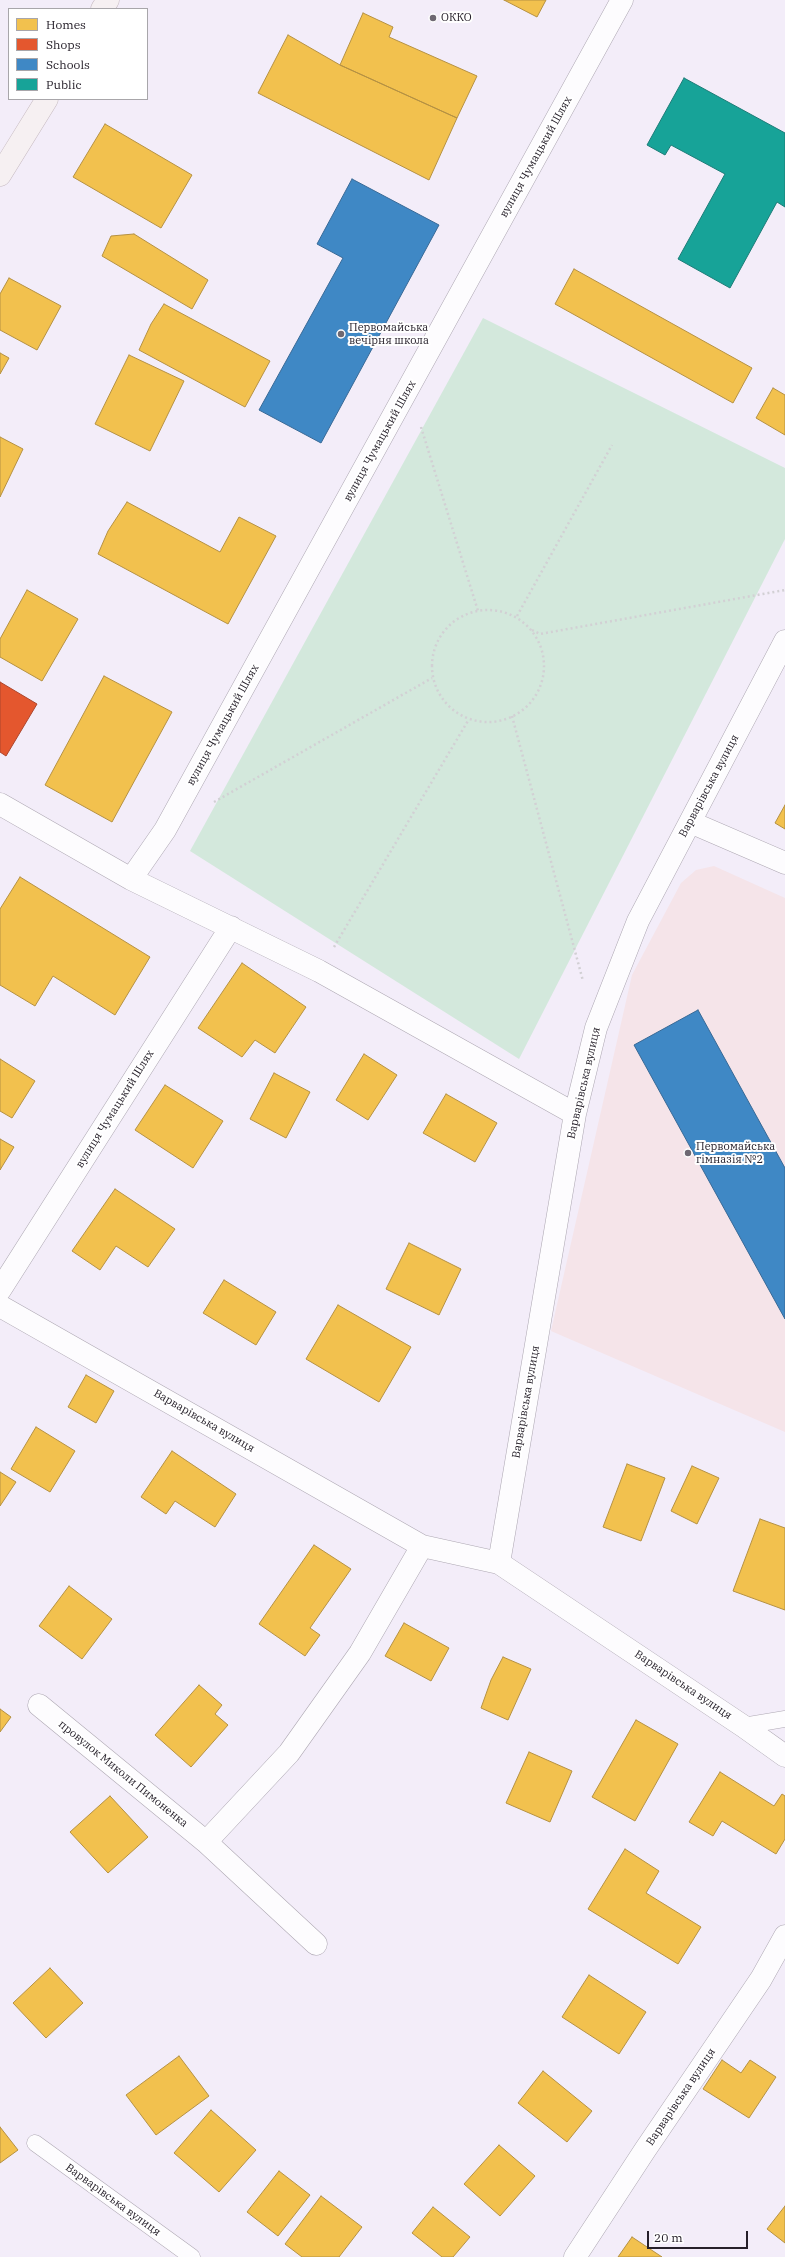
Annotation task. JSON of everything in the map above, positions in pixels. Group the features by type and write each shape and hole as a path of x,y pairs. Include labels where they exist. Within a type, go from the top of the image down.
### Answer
{"main road":[{"path":"0,175 46,100"}],"street":[{"name":"вулиця Чумацький Шлях","path":"131,879 165,830 622,0"},
{"name":"Варварівська вулиця","path":"499,1563 575,1114 596,1028 638,921 785,641"},
{"path":"0,804 131,879 319,971 575,1114"},
{"path":"690,822 785,863"},
{"name":"вулиця Чумацький Шлях","path":"0,1290 231,927"},
{"name":"Варварівська вулиця","path":"0,1306 422,1546 499,1563 743,1726 785,1756"},
{"path":"206,1842 289,1753 360,1653 422,1546"},
{"name":"провулок Миколи Пимоненка","path":"39,1705 206,1842 316,1944"},
{"name":"Варварівська вулиця","path":"575,2257 645,2150 761,1980 785,1936"}],"lane":[{"path":"743,1726 785,1719"},
{"name":"Варварівська вулиця","path":"35,2143 192,2257"}],"path":[{"path":"409,388 478,612"},
{"path":"517,616 612,445"},
{"path":"532,630 542,649 545,668 541,688 530,705 504,720 484,722 469,719 452,710 439,696 432,678 431,658 434,647 444,630 485,609 505,611 517,616 532,630 540,634 785,590"},
{"path":"213,803 432,678"},
{"path":"512,716 583,982"},
{"path":"319,971 469,719"}],"shaded area":[{"name":"Первомайська гімназія №2","path":"714,866 785,898 785,1432 551,1331 632,975 681,883 696,870"}],"green space":[{"path":"483,318 785,468 785,539 519,1059 190,851"}],"building: Homes":[{"path":"504,0 546,0 537,17"},
{"path":"363,13 393,27 389,37 477,76 457,118 340,65"},
{"path":"288,35 340,65 457,118 429,180 258,93"},
{"path":"105,124 192,175 161,228 73,177"},
{"path":"134,234 208,280 192,309 102,256 111,236"},
{"path":"574,269 752,368 733,403 555,304"},
{"path":"9,278 61,306 37,350 0,330 0,294"},
{"path":"164,304 270,361 245,407 139,350 151,324"},
{"path":"0,353 9,358 0,374"},
{"path":"129,355 184,381 150,451 95,424"},
{"path":"773,388 785,395 785,435 756,418"},
{"path":"0,437 23,449 0,497"},
{"path":"127,502 220,552 239,517 276,536 228,624 98,554 108,531"},
{"path":"27,590 78,619 42,681 0,657 0,639"},
{"path":"104,676 172,712 112,822 45,785"},
{"path":"785,805 785,829 775,823"},
{"path":"20,877 150,957 115,1015 53,976 35,1006 0,985 0,909"},
{"path":"242,963 306,1007 275,1053 255,1040 242,1057 198,1028"},
{"path":"364,1054 397,1075 368,1120 336,1100"},
{"path":"0,1059 35,1081 12,1118 0,1111"},
{"path":"274,1073 310,1092 286,1138 250,1119"},
{"path":"165,1085 223,1121 193,1168 135,1130"},
{"path":"446,1094 497,1123 475,1162 423,1133"},
{"path":"0,1139 14,1147 0,1170"},
{"path":"115,1189 175,1229 148,1267 116,1246 100,1270 72,1251"},
{"path":"409,1243 461,1269 439,1315 386,1289"},
{"path":"224,1280 276,1312 256,1345 203,1313"},
{"path":"338,1305 411,1347 379,1402 306,1359"},
{"path":"86,1375 114,1391 96,1423 68,1407"},
{"path":"36,1427 75,1451 50,1492 11,1469"},
{"path":"172,1451 236,1494 215,1527 175,1501 166,1514 141,1497"},
{"path":"627,1464 665,1478 641,1541 603,1527"},
{"path":"692,1466 719,1478 697,1524 671,1511"},
{"path":"0,1472 16,1482 0,1506"},
{"path":"760,1519 785,1528 785,1610 733,1591"},
{"path":"314,1545 351,1569 310,1628 320,1635 305,1656 259,1624"},
{"path":"69,1586 112,1619 82,1659 39,1626"},
{"path":"404,1623 449,1648 431,1681 385,1656"},
{"path":"503,1657 531,1669 508,1720 481,1708 491,1680"},
{"path":"199,1685 222,1705 215,1714 228,1725 191,1767 155,1735"},
{"path":"0,1709 11,1717 0,1732"},
{"path":"636,1720 678,1744 635,1821 592,1797"},
{"path":"529,1752 572,1771 550,1822 506,1803"},
{"path":"720,1772 774,1806 782,1794 785,1796 785,1839 776,1854 722,1821 713,1836 689,1822"},
{"path":"110,1796 148,1837 108,1873 70,1832"},
{"path":"625,1849 659,1871 646,1893 701,1927 678,1964 588,1909"},
{"path":"50,1968 83,2003 46,2038 13,2003"},
{"path":"589,1975 646,2012 619,2054 562,2017"},
{"path":"179,2056 209,2096 156,2135 126,2095"},
{"path":"722,2060 741,2073 750,2060 776,2077 749,2118 703,2089"},
{"path":"543,2071 592,2111 567,2142 518,2103"},
{"path":"211,2110 256,2150 219,2192 174,2153"},
{"path":"0,2127 18,2150 0,2163"},
{"path":"499,2145 535,2176 500,2216 464,2184"},
{"path":"279,2171 310,2195 278,2236 247,2212"},
{"path":"321,2196 362,2227 339,2257 302,2257 285,2244"},
{"path":"785,2206 785,2243 767,2229"},
{"path":"433,2207 470,2237 453,2257 442,2257 412,2233"},
{"path":"632,2237 662,2257 618,2257"}],"building: Shops":[{"path":"0,682 37,704 6,756 0,752"}],"building: Schools":[{"name":"Первомайська вечірня школа","path":"352,179 439,225 321,443 259,410 343,258 317,244"},
{"path":"698,1010 785,1168 785,1319 634,1045"}],"building: Public":[{"path":"684,78 785,133 785,207 777,202 730,288 678,259 725,174 671,145 665,155 647,145"}],"place":[{"name":"ОККО","path":"433,18"},
{"name":"Первомайська вечірня школа","path":"341,334"},
{"name":"Первомайська гімназія №2","path":"688,1153"}]}
